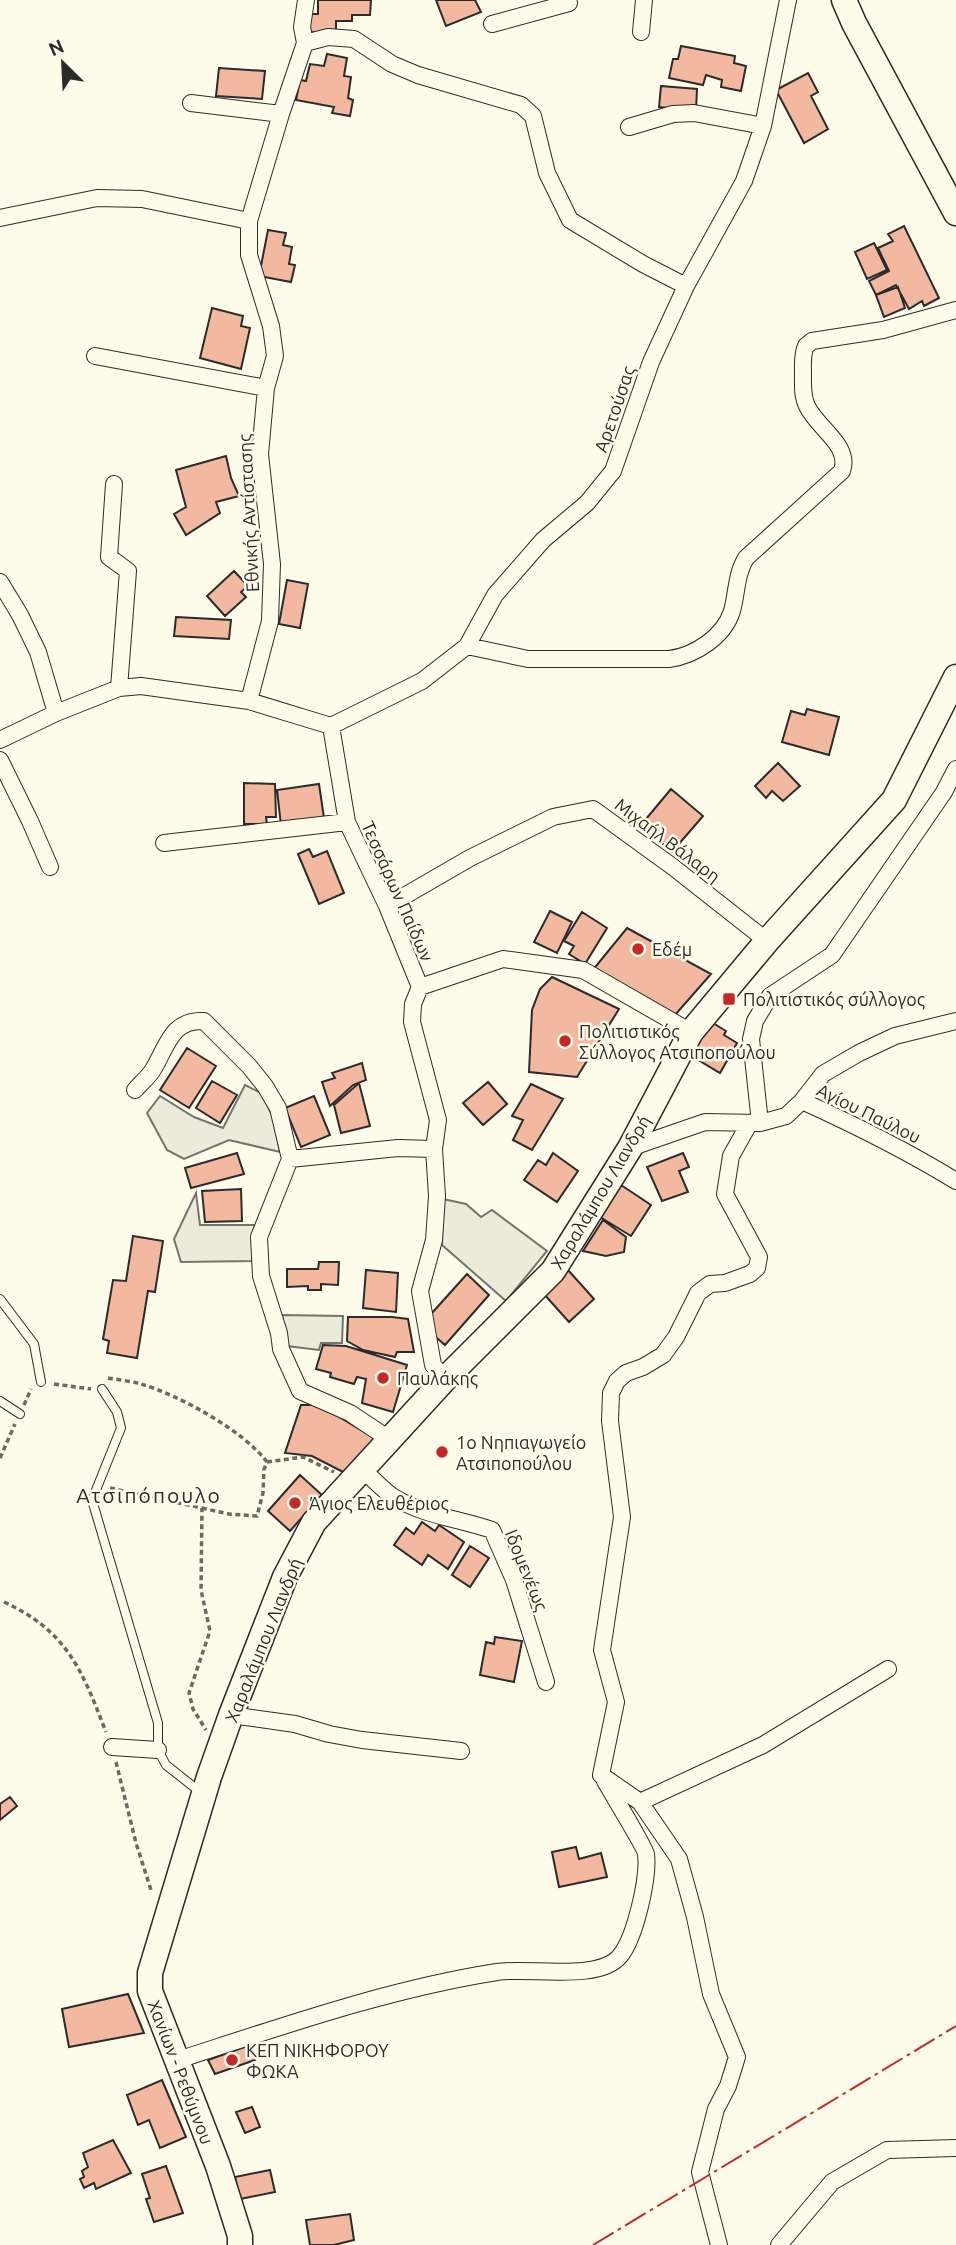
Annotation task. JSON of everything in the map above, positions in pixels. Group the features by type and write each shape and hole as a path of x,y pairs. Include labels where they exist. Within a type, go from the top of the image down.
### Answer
{"main road":[{"path":"844,0 956,212"},
{"name":"Χαραλάμπου Λιανδρή","path":"207,1786 231,1715 285,1577 314,1522 445,1379 553,1271 630,1148 691,1032 767,940 894,800 956,677"},
{"name":"Χανίων - Ρεθύμνου","path":"207,1786 150,1973 150,1991 218,2166 240,2236 240,2245"}],"street":[{"name":"Εθνικής Αντίστασης","path":"248,701 270,621 272,564 260,454 266,388 275,356 271,326 250,255 249,221 305,43 302,27 306,0"},
{"path":"492,24 569,3 568,0"},
{"path":"641,32 644,0"},
{"name":"Αρετούσας","path":"331,726 422,681 467,646 495,595 543,540 587,503 613,471 651,362 686,286 744,181 763,126 788,0"},
{"path":"305,43 328,37 354,39 392,64 418,75 520,105 533,116 547,173 570,220 643,264 686,286"},
{"path":"191,103 281,114"},
{"path":"629,127 673,114 694,113 763,126"},
{"path":"0,218 97,198 142,199 249,221"},
{"path":"467,646 528,659 669,659 680,658 699,649 727,622 732,613 739,573 746,558 842,471 842,451 813,416 805,401 803,356 806,346 812,341 883,330 956,310"},
{"path":"95,356 266,388"},
{"path":"114,484 109,557 128,571 119,688"},
{"path":"0,582 38,652 55,713"},
{"path":"0,740 55,713 119,688 141,686 248,701 331,726"},
{"name":"Τεσσάρων Παίδων","path":"331,726 347,822 387,906 420,987 413,1004 412,1022 438,1120 434,1149 437,1196 434,1240 420,1291 433,1365 445,1379"},
{"path":"0,760 50,867"},
{"path":"175,2061 268,2030 410,1989 500,1971 587,1970 606,1966 621,1955 632,1934 644,1887 646,1853 601,1775 616,1702 602,1650 622,1517 610,1421 611,1393 617,1381 626,1373 663,1355 676,1337 698,1293 710,1284 725,1283 750,1275 757,1268 759,1257 725,1194 732,1156 754,1124 751,1039 755,1021 770,996 832,955 944,792 956,769"},
{"name":"Μιχαήλ Βάλαρη","path":"387,906 470,858 553,817 593,809 767,940"},
{"path":"164,843 347,822"},
{"name":"Τεσσάρων Παίδων","path":"420,987 503,959 583,970 691,1032"},
{"path":"135,1090 152,1071 168,1041 182,1025 192,1020 204,1021 265,1086 278,1108 290,1159 259,1237 261,1276 279,1333 281,1349 300,1391 350,1413 389,1439"},
{"path":"630,1148 705,1122 754,1124 786,1116 823,1074 859,1053 895,1037 956,1021"},
{"name":"Αγίου Παύλου","path":"802,1101 910,1154 956,1181"},
{"path":"290,1159 398,1148 434,1149"},
{"name":"Ιδομενέως","path":"356,1477 442,1517 492,1530 514,1580 546,1682"},
{"path":"640,1802 763,1745 888,1669"},
{"path":"231,1715 295,1724 362,1741 461,1751"},
{"path":"112,1747 158,1750"},
{"path":"601,1775 640,1802 679,1859 695,1917 711,1994 737,2057 728,2086 716,2109 700,2172 719,2245"},
{"path":"779,2245 832,2182 887,2150 956,2148"}],"lane":[{"path":"0,1299 34,1344 41,1382"},
{"path":"102,1389 117,1412 121,1428 92,1500 158,1723 158,1750 166,1765 207,1786"},
{"path":"0,1401 20,1414"}],"path":[{"path":"0,1458 33,1387 41,1382 102,1389 106,1378 139,1384 173,1396 230,1430 258,1450 267,1462"},
{"path":"267,1462 303,1457 333,1472 356,1477"},
{"path":"98,1485 229,1514 257,1516 267,1462"},
{"path":"202,1507 201,1590 210,1631 189,1693 193,1709 209,1736 222,1743"},
{"path":"4,1602 25,1612"}],"shaded area":[{"path":"245,1085 261,1093 273,1117 280,1152 229,1140 184,1159 167,1150 147,1113 160,1096 194,1117 223,1128"},
{"path":"196,1193 200,1225 255,1225 252,1239 253,1261 181,1262 174,1239"},
{"path":"443,1199 466,1204 481,1217 492,1210 547,1251 506,1301 442,1245"},
{"path":"282,1315 343,1316 342,1343 321,1343 319,1350 287,1346"}],"building":[{"path":"318,0 371,0 370,15 352,15 352,21 336,21 336,33 307,32 306,14 318,14"},
{"path":"436,0 475,0 481,12 446,26"},
{"path":"681,46 735,56 734,63 746,66 741,91 721,87 722,80 706,75 703,85 669,78 673,59 678,59"},
{"path":"327,54 347,58 344,76 351,77 348,98 353,100 350,116 332,113 334,107 296,100 300,80 306,81 310,64 324,66"},
{"path":"219,68 265,71 262,99 216,96"},
{"path":"808,73 818,92 811,96 828,129 804,143 776,90"},
{"path":"661,86 697,89 696,111 659,107"},
{"path":"904,226 939,298 924,306 922,301 909,309 896,285 876,295 869,281 889,271 878,248 893,241 888,234"},
{"path":"268,230 286,233 283,245 292,247 289,264 295,265 291,282 259,276"},
{"path":"874,243 887,270 867,279 855,252"},
{"path":"898,287 905,308 884,317 876,295"},
{"path":"212,308 243,316 241,326 250,328 241,369 200,358"},
{"path":"226,456 239,496 216,502 220,513 186,535 174,514 186,507 176,470"},
{"path":"234,571 248,586 241,592 246,597 225,616 207,596"},
{"path":"287,580 308,584 300,628 279,624"},
{"path":"176,617 231,620 229,639 174,636"},
{"path":"807,709 839,717 829,755 782,742 791,711 805,715"},
{"path":"778,763 800,786 783,801 772,791 766,798 755,786"},
{"path":"244,783 275,784 276,817 266,817 267,824 244,824"},
{"path":"319,784 324,818 281,825 277,790"},
{"path":"671,789 703,816 672,852 641,825"},
{"path":"309,849 313,857 327,851 344,893 319,904 298,854"},
{"path":"550,911 572,922 557,953 534,942"},
{"path":"582,912 607,928 585,964 569,954 574,946 564,941"},
{"name":"Εδέμ","path":"627,928 711,974 675,1015 592,971"},
{"name":"Πολιτιστικός Σύλλογος Ατσιποπούλου","path":"552,977 619,1009 577,1077 529,1072 532,1010 540,989"},
{"path":"705,1018 726,1031 724,1035 737,1043 720,1073 685,1052"},
{"path":"187,1048 216,1066 189,1108 160,1090"},
{"path":"362,1063 366,1080 353,1085 330,1106 322,1082 335,1078 332,1073"},
{"path":"212,1081 237,1095 220,1123 196,1108"},
{"path":"488,1082 507,1104 483,1125 463,1103"},
{"path":"359,1083 370,1126 341,1133 334,1105"},
{"path":"531,1084 563,1099 532,1150 513,1140 523,1120 512,1116"},
{"path":"314,1096 330,1135 301,1147 285,1108"},
{"path":"237,1153 244,1174 191,1188 185,1168"},
{"path":"553,1153 578,1171 557,1202 524,1180 538,1160 546,1165"},
{"path":"683,1153 689,1167 679,1171 688,1192 662,1201 647,1167"},
{"path":"621,1185 651,1205 631,1236 600,1217"},
{"path":"241,1189 242,1221 205,1222 202,1191"},
{"path":"603,1220 626,1237 624,1252 606,1256 583,1251"},
{"path":"133,1236 163,1241 155,1292 148,1291 137,1358 107,1353 109,1341 103,1339 113,1280 126,1281"},
{"path":"319,1262 339,1262 338,1285 321,1284 321,1290 308,1290 308,1286 287,1287 287,1269 318,1269"},
{"path":"366,1270 398,1273 396,1312 363,1308"},
{"path":"568,1270 594,1299 569,1322 543,1293"},
{"path":"467,1274 489,1295 445,1345 431,1333 432,1313"},
{"path":"348,1317 408,1319 414,1352 397,1352 395,1357 363,1350 347,1341"},
{"name":"Παυλάκης","path":"323,1345 346,1346 407,1365 393,1412 362,1403 366,1379 357,1377 354,1384 330,1377 331,1373 316,1369"},
{"path":"301,1405 319,1405 376,1439 345,1473 312,1456 285,1453"},
{"name":"Άγιος Ελευθέριος","path":"300,1475 322,1495 290,1531 268,1511"},
{"path":"422,1522 435,1531 439,1525 464,1542 448,1569 428,1555 422,1565 394,1545 406,1528 414,1534"},
{"path":"470,1546 489,1558 470,1587 452,1575"},
{"path":"495,1637 522,1641 514,1682 480,1675 486,1642 494,1644"},
{"path":"10,1797 17,1806 0,1820 0,1804"},
{"path":"576,1847 579,1859 601,1853 607,1877 559,1887 552,1852"},
{"path":"128,1994 144,2033 69,2047 62,2009"},
{"name":"ΚΕΠ ΝΙΚΗΦΟΡΟΥ ΦΩΚΑ","path":"250,2045 255,2060 215,2074 208,2060"},
{"path":"162,2080 186,2137 160,2148 149,2120 138,2125 127,2095"},
{"path":"252,2107 260,2127 245,2133 236,2112"},
{"path":"113,2140 131,2173 96,2189 94,2183 84,2188 80,2179 84,2177 82,2171 88,2167 83,2153"},
{"path":"166,2166 183,2213 154,2222 146,2199 150,2198 142,2174"},
{"path":"270,2170 275,2192 240,2199 235,2177"},
{"path":"350,2214 354,2240 334,2245 310,2245 306,2220"}],"power":[{"path":"593,2245 956,2026"}],"place":[{"name":"Εδέμ","path":"638,949"},
{"name":"Πολιτιστικός σύλλογος","path":"729,999"},
{"name":"Πολιτιστικός Σύλλογος Ατσιποπούλου","path":"565,1041"},
{"name":"Παυλάκης","path":"383,1378"},
{"name":"1ο Νηπιαγωγείο Ατσιποπούλου","path":"442,1452"},
{"name":"Άγιος Ελευθέριος","path":"295,1503"},
{"name":"ΚΕΠ ΝΙΚΗΦΟΡΟΥ ΦΩΚΑ","path":"232,2060"}],"district":[{"name":"Ατσιπόπουλο","path":"149,1495"}]}
